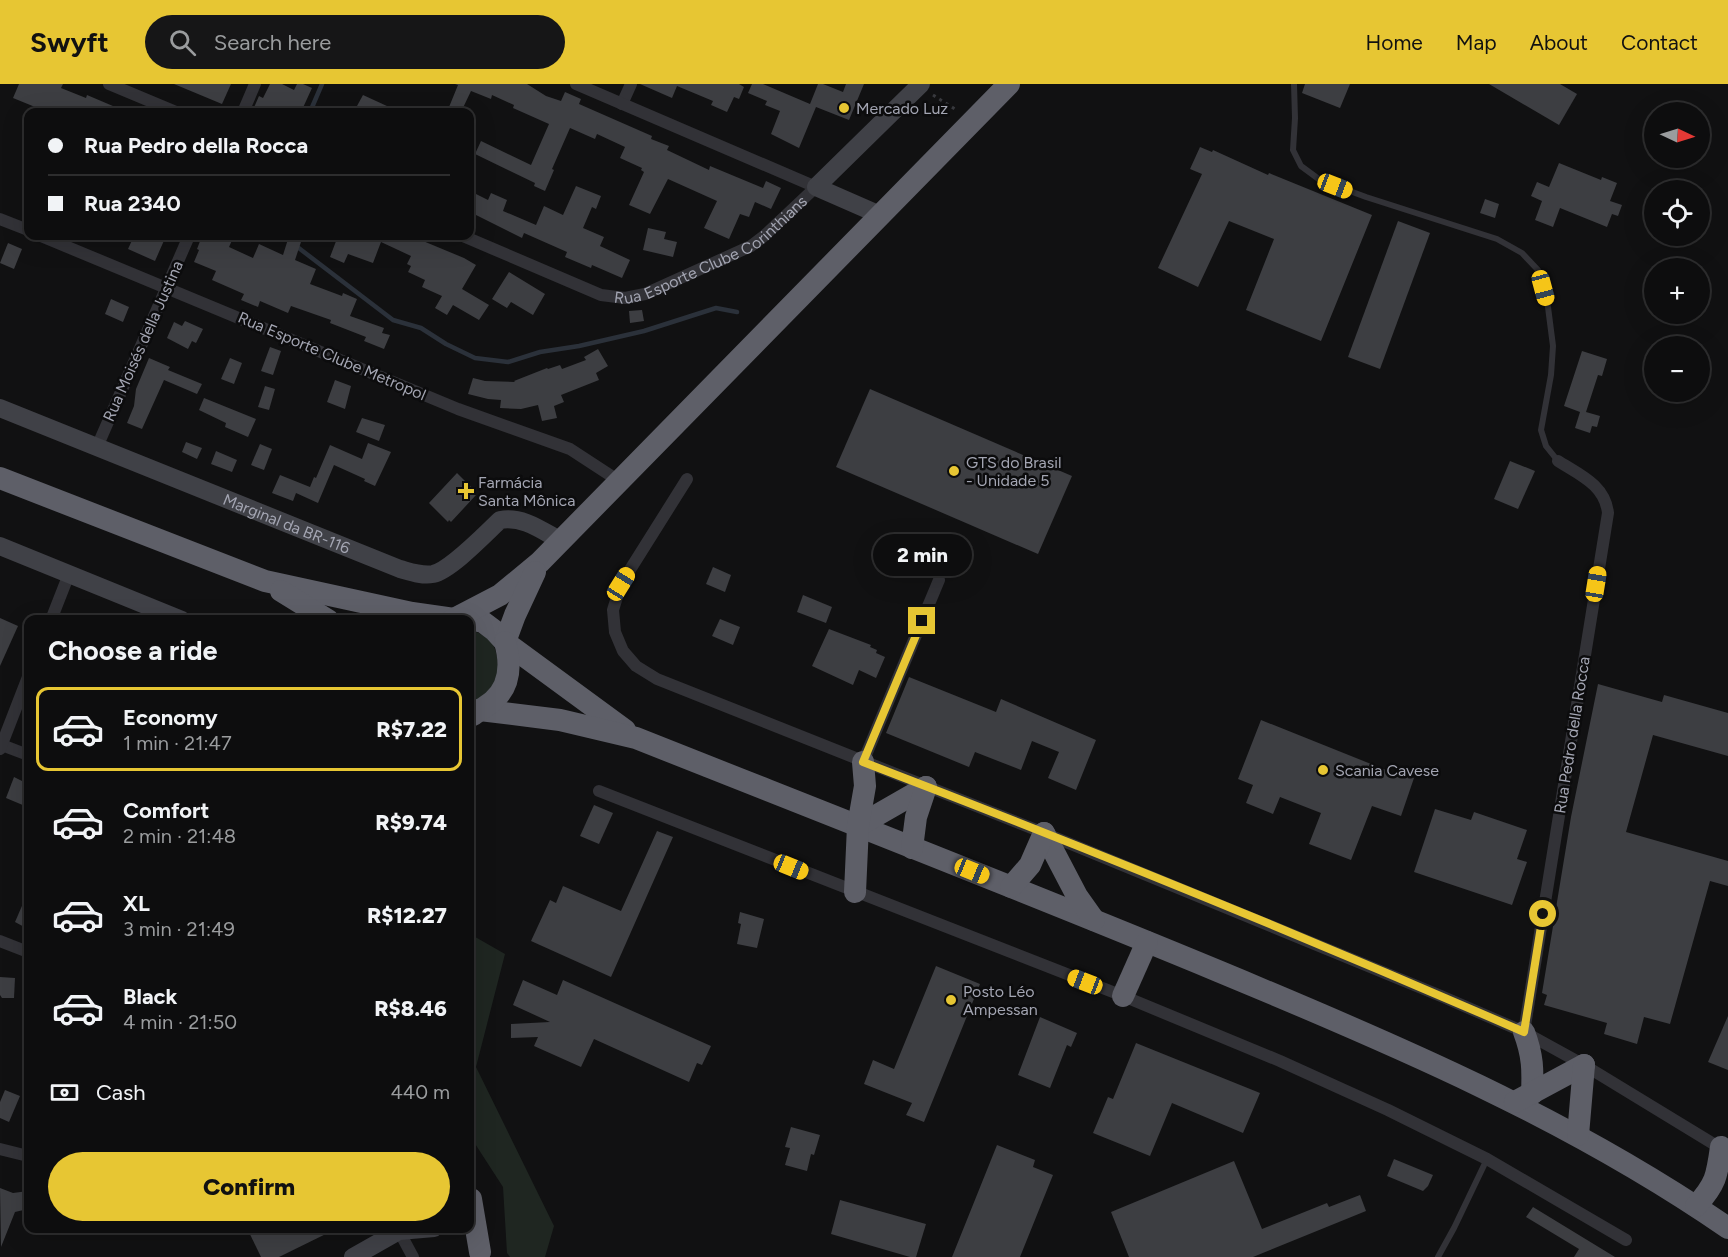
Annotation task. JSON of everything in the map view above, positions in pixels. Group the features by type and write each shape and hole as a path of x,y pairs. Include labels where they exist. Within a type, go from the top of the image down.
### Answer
{"highway":[{"path":"461,615 500,595 540,562 1009,84"},
{"path":"0,478 265,581 426,615"},
{"path":"474,712 494,701 504,688 509,674 510,657 505,642 522,597 540,562"},
{"path":"265,581 320,615"},
{"path":"474,620 483,622 495,630 505,642 636,738"},
{"path":"474,713 560,720 636,738 1094,920 1523,1098 1728,1228"},
{"path":"855,892 858,826 865,786 863,762"},
{"path":"858,826 926,787"},
{"path":"912,848 916,818 926,787"},
{"path":"1011,887 1030,865 1044,833"},
{"path":"1044,833 1077,896 1094,920"},
{"path":"1122,996 1147,942"},
{"path":"1523,1098 1533,1065 1531,1050 1524,1032"},
{"path":"1523,1098 1584,1065"},
{"path":"1578,1135 1584,1065"},
{"path":"1696,1206 1710,1190 1724,1151"},
{"path":"474,1218 481,1254"},
{"path":"470,1233 481,1254"}],"street":[{"path":"110,84 167,108"},
{"path":"245,108 255,84"},
{"path":"576,84 880,215"},
{"path":"622,104 631,84"},
{"name":"Rua Esporte Clube Corinthians","path":"472,240 602,295 625,298 645,294 751,246 816,187 920,85"},
{"path":"0,219 24,228"},
{"name":"Rua Esporte Clube Metropol","path":"51,240 458,409 570,449 619,482"},
{"name":"Rua Moisés della Justina","path":"97,447 187,240"},
{"name":"Marginal da BR-116","path":"0,408 400,569 419,574 432,574 445,569 500,520 511,518 525,521 561,541"},
{"name":"Rua Pedro della Rocca","path":"1524,1032 1608,513 1606,502 1594,484 1558,461"},
{"path":"687,479 621,584 613,610 615,632 623,651 636,666 657,679 1044,833 1358,961 1524,1032 1584,1065 1724,1151"},
{"path":"0,546 170,615"},
{"path":"53,615 69,574"},
{"path":"863,762 939,580"},
{"path":"24,687 1,747 24,754"},
{"path":"599,791 1122,996 1280,1061 1388,1110 1486,1159 1626,1240"},
{"path":"0,940 24,950"},
{"path":"0,1149 24,1155"},
{"path":"353,1257 393,1233"},
{"path":"400,1233 413,1257"}],"lane":[{"path":"1294,84 1293,150 1301,166 1320,180 1497,239 1522,253 1538,270 1548,307 1553,346 1551,375 1541,430 1546,446 1558,461"},
{"path":"1438,1257 1486,1159"}],"path":[{"path":"920,85 974,120"}],"shaded area":[{"path":"474,631 491,642 498,660 499,677 483,698 474,701"},
{"path":"474,936 505,954 476,1067 554,1226 545,1257 510,1257 507,1253 503,1187 474,1142"}],"building":[{"path":"19,84 63,84 61,88 86,98 87,95 118,108 38,108 13,98"},
{"path":"174,84 231,84 222,104"},
{"path":"270,84 282,84 294,90 297,84 312,88 303,108 254,108 259,96 263,98"},
{"path":"455,84 527,84 546,96 561,101 565,92 581,99 579,104 652,136 651,139 669,146 667,150 709,170 710,166 763,188 766,181 781,188 771,209 755,202 749,217 740,214 729,239 704,228 717,201 668,179 650,214 629,205 644,172 642,168 620,158 625,147 597,134 595,139 570,128 545,191 534,186 535,183 475,154 481,141 531,165 549,124 513,108 514,105 492,95 491,99 471,91 463,108 449,108 458,85"},
{"path":"640,84 739,84 744,87 739,99 734,97 727,112 711,105 713,101 677,86 672,98"},
{"path":"752,84 763,84 810,104 818,84 843,92 846,84 864,84 849,120 816,107 799,148 771,134 780,111 765,105 767,101 748,93"},
{"path":"1305,84 1350,84 1340,108 1302,93"},
{"path":"1489,84 1560,84 1577,94 1559,125"},
{"path":"363,95 391,108 361,108 357,106"},
{"path":"1200,147 1212,152 1213,150 1268,175 1269,173 1372,215 1321,341 1246,310 1274,239 1229,221 1198,287 1158,268 1202,174 1190,169"},
{"path":"1559,163 1601,180 1602,177 1617,183 1610,201 1622,205 1618,216 1612,214 1607,227 1560,208 1553,227 1535,220 1542,201 1531,196 1537,182 1549,187"},
{"path":"576,186 601,196 596,209 592,207 583,228 604,237 600,246 630,260 622,278 592,265 591,268 565,257 567,252 524,233 522,238 474,214 474,193 488,200 491,193 507,200 503,211 536,225 544,206 563,215"},
{"path":"1485,199 1499,204 1495,218 1480,213"},
{"path":"1398,221 1430,233 1380,369 1348,357"},
{"path":"648,228 666,232 664,239 677,242 673,257 643,250"},
{"path":"132,240 164,240 155,261 128,249"},
{"path":"200,240 232,240 229,247 253,258 259,244 283,255 288,240 302,240 295,260 316,269 310,284 357,299 350,316 384,328 382,333 390,335 384,349 364,341 366,337 330,323 331,320 291,306 288,313 260,301 258,307 241,300 244,294 212,280 216,271 194,262 199,250 197,249"},
{"path":"336,240 421,240 476,265 462,289 489,305 479,320 453,305 447,315 435,308 442,296 422,287 425,280 408,272 411,266 407,264 411,256 381,242 373,263 348,254 344,263 330,257"},
{"path":"8,243 22,249 14,269 0,263"},
{"path":"509,272 545,294 533,315 511,302 507,308 492,299"},
{"path":"111,299 129,307 123,322 105,314"},
{"path":"642,310 644,321 630,323 629,311"},
{"path":"185,321 203,329 196,343 192,341 188,349 167,338 174,322 182,326"},
{"path":"270,347 281,351 273,375 261,371"},
{"path":"598,349 608,366 596,373 599,380 561,395 564,402 554,406 557,418 542,421 538,405 521,409 500,408 501,400 468,394 473,378 485,381 515,382 547,368 560,365 562,369 586,360 584,357"},
{"path":"1582,351 1607,359 1602,376 1598,375 1586,412 1600,416 1597,427 1592,426 1590,433 1575,428 1580,412 1564,406"},
{"path":"149,358 170,367 168,370 202,384 197,394 164,380 142,429 127,423 134,406 136,389"},
{"path":"230,358 242,363 234,384 221,379"},
{"path":"335,380 351,386 345,409 327,402"},
{"path":"265,386 275,389 269,410 258,407"},
{"name":"GTS do Brasil - Unidade 5","path":"870,389 1072,476 1038,554 836,467"},
{"path":"204,398 256,419 248,437 225,427 226,423 199,410"},
{"path":"362,418 385,425 379,441 356,432"},
{"path":"186,442 202,448 197,459 182,452"},
{"path":"368,443 391,452 375,486 334,465 318,503 296,493 293,501 272,493 280,475 310,487 330,445 362,459"},
{"path":"260,444 272,449 264,470 251,465"},
{"path":"216,451 237,460 232,472 211,464"},
{"path":"1510,461 1535,471 1518,509 1494,499"},
{"path":"457,473 476,492 476,495 451,522 449,520 448,522 429,503"},
{"path":"713,567 731,575 725,592 706,584"},
{"path":"803,595 832,607 826,623 797,612"},
{"path":"0,618 18,626 0,666"},
{"path":"720,619 740,627 733,645 712,636"},
{"path":"829,629 871,645 870,647 877,650 876,653 885,657 876,678 859,670 853,685 812,666"},
{"path":"909,677 996,712 1001,699 1096,740 1076,790 1048,778 1059,752 1032,741 1021,770 975,752 969,767 886,733"},
{"path":"1598,684 1662,702 1664,695 1728,713 1728,756 1653,735 1626,832 1728,861 1728,886 1710,881 1670,1024 1644,1017 1637,1044 1604,1034 1607,1023 1544,1005 1547,995 1542,993 1571,817"},
{"path":"1261,720 1396,774 1397,772 1414,778 1401,816 1372,806 1351,860 1309,844 1321,813 1280,797 1273,814 1246,803 1253,785 1238,779"},
{"path":"14,777 24,782 24,806 6,798"},
{"path":"594,805 613,813 599,844 580,836"},
{"path":"1435,809 1471,820 1474,812 1527,830 1517,859 1527,862 1512,905 1414,872"},
{"path":"657,831 673,837 611,977 531,941 550,900 556,903 563,886 621,911"},
{"path":"24,901 24,927 15,922"},
{"path":"740,912 764,919 757,948 737,944 741,924 738,923"},
{"path":"936,966 980,984 924,1122 906,1115 912,1103 864,1084 873,1060 894,1069"},
{"path":"0,977 15,978 14,998 2,998 0,995"},
{"path":"523,980 557,995 563,980 711,1046 702,1065 697,1063 689,1082 594,1039 581,1067 534,1046 538,1037 511,1038 511,1024 550,1022 513,1005"},
{"path":"1728,1016 1728,1070 1708,1062"},
{"path":"1040,1017 1077,1033 1071,1047 1067,1045 1050,1088 1018,1075"},
{"path":"1136,1043 1260,1093 1243,1133 1172,1103 1150,1156 1093,1133 1108,1097 1113,1099"},
{"path":"5,1090 20,1096 9,1122 0,1118 0,1102"},
{"path":"791,1127 820,1135 814,1155 811,1154 807,1171 785,1165 790,1148 785,1147"},
{"path":"997,1145 1035,1160 1033,1167 1053,1175 1020,1257 952,1257"},
{"path":"1394,1159 1433,1175 1428,1186 1423,1191 1387,1176"},
{"path":"1234,1161 1262,1229 1327,1203 1329,1207 1360,1195 1366,1211 1253,1257 1129,1257 1111,1212"},
{"path":"0,1188 13,1193 24,1192 24,1210 15,1212 1,1247"},
{"path":"840,1200 926,1224 916,1257 831,1234"},
{"path":"1533,1207 1615,1257 1574,1257 1579,1249 1526,1217"},
{"path":"249,1233 328,1233 279,1257 261,1257"}],"waterway":[{"path":"312,108 322,84"},
{"path":"288,240 393,320 421,328 446,344 475,358 508,362 540,352 579,346 644,331 716,308 737,312"}],"place":[{"name":"Mercado Luz","path":"844,108"},
{"name":"GTS do Brasil - Unidade 5","path":"954,471"},
{"name":"Farmácia Santa Mônica","path":"466,491"},
{"name":"Scania Cavese","path":"1323,770"},
{"name":"Posto Léo Ampessan","path":"951,1000"}],"route":[{"path":"922,621 863,762 1337,952 1524,1032 1543,914"}]}
